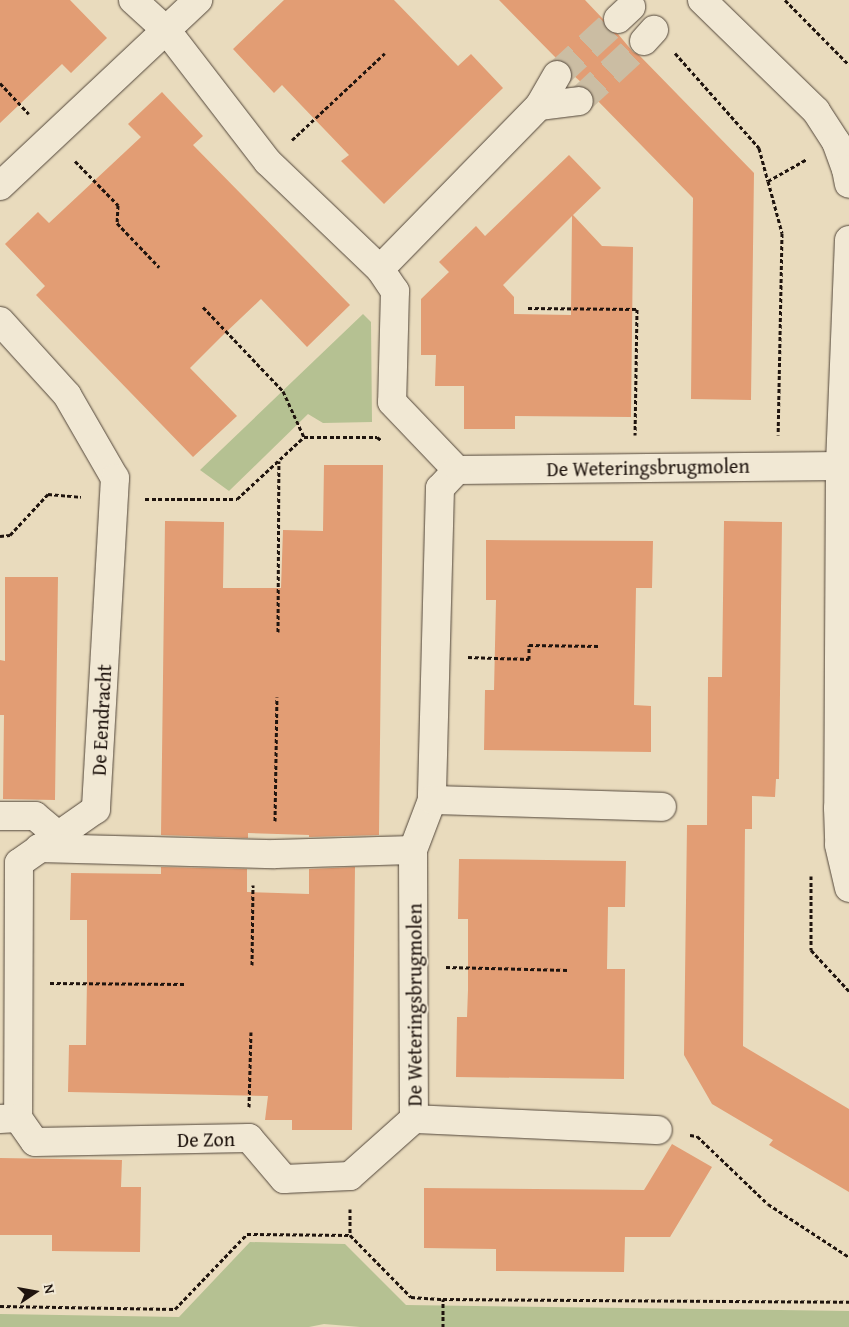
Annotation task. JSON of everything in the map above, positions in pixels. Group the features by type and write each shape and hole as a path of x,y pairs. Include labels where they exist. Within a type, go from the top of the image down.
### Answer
{"street":[{"path":"133,0 167,31 268,162 380,269 395,291 392,402 457,470"},
{"path":"0,186 198,0"},
{"path":"702,0 842,136 849,184"},
{"path":"380,269 539,106 557,75"},
{"path":"539,106 579,101"},
{"path":"849,240 840,466 838,808 839,845 849,888"},
{"name":"De Eendracht","path":"0,321 67,395 115,478 96,809 19,863 18,983 9,1118"},
{"name":"De Weteringsbrugmolen","path":"658,1130 414,1119 413,850 432,800 440,488 457,470 840,466"},
{"path":"432,800 662,807"},
{"path":"0,816 35,816 49,842 264,853 413,850"},
{"name":"De Zon","path":"9,1118 36,1142 249,1138 284,1179 350,1176"},
{"path":"350,1176 414,1119"}],"path":[{"path":"785,0 849,65"},
{"path":"268,162 384,53"},
{"path":"0,83 118,205 117,223 158,267"},
{"path":"768,180 842,136"},
{"path":"203,308 283,391 304,437"},
{"path":"528,308 636,309 635,468"},
{"path":"0,536 10,536 48,494 114,499 237,499 304,437 377,438 384,443"},
{"path":"278,632 279,460"},
{"path":"436,656 529,659 529,645 599,646"},
{"path":"252,965 278,697"},
{"path":"414,967 568,970"},
{"path":"18,983 184,984"},
{"path":"249,1138 251,1032"},
{"path":"658,1130 697,1136 768,1204 849,1256"},
{"path":"350,1176 350,1235 411,1297 443,1299 849,1302"},
{"path":"0,1306 175,1309 248,1234 350,1235"},
{"path":"443,1299 443,1327"}],"green space":[{"path":"363,314 371,322 372,422 323,423 308,414 229,491 200,470"},
{"path":"250,1242 345,1244 406,1305 849,1311 849,1327 360,1327 324,1324 309,1327 0,1327 0,1314 179,1317"}],"building":[{"path":"0,0 70,0 107,38 71,73 62,64 0,123"},
{"path":"284,0 394,0 458,66 471,54 503,88 384,204 341,161 349,155 282,85 274,93 233,49"},
{"path":"499,0 585,0 603,19 607,30 618,34 633,52 639,55 754,173 751,400 691,399 693,198 594,97 591,91 573,75 570,67 564,61 557,59"},
{"path":"162,92 203,136 193,145 350,305 307,347 261,299 222,336 190,368 237,416 193,457 36,295 45,286 5,244 38,212 49,223 141,137 128,124"},
{"path":"569,155 601,188 573,215 602,246 633,247 631,417 515,416 515,429 464,429 464,386 435,386 436,355 421,355 421,299 449,272 439,262 476,226 485,236","holes":["572,216 571,315 514,314 514,297 503,285"]},
{"path":"324,465 383,465 379,835 309,837 309,835 248,833 248,838 161,835 165,521 224,522 223,588 281,588 283,530 323,531"},
{"path":"724,521 782,522 779,779 776,779 775,797 752,796 752,829 745,829 743,1046 849,1109 849,1192 769,1145 773,1140 712,1104 684,1055 687,825 707,825 708,677 722,677"},
{"path":"486,540 653,541 652,588 636,588 634,705 651,706 651,752 484,750 485,690 494,690 496,600 486,600"},
{"path":"5,577 58,577 55,800 3,799 4,715 0,715 0,660 5,661"},
{"path":"459,859 626,861 625,907 608,907 607,969 625,969 624,1079 456,1077 457,1017 467,1017 468,990 468,919 458,919"},
{"path":"161,867 247,869 247,892 309,894 309,869 355,867 352,1130 292,1130 292,1120 265,1120 268,1096 68,1092 69,1045 86,1045 87,979 87,920 70,920 71,873 161,874"},
{"path":"672,1144 712,1167 670,1237 625,1237 624,1272 496,1271 496,1249 424,1248 424,1188 644,1190"},
{"path":"0,1158 122,1160 121,1187 141,1187 140,1252 52,1251 52,1235 0,1235"}],"tunnel":[{"path":"557,75 618,19"},
{"path":"579,101 644,41"}]}
